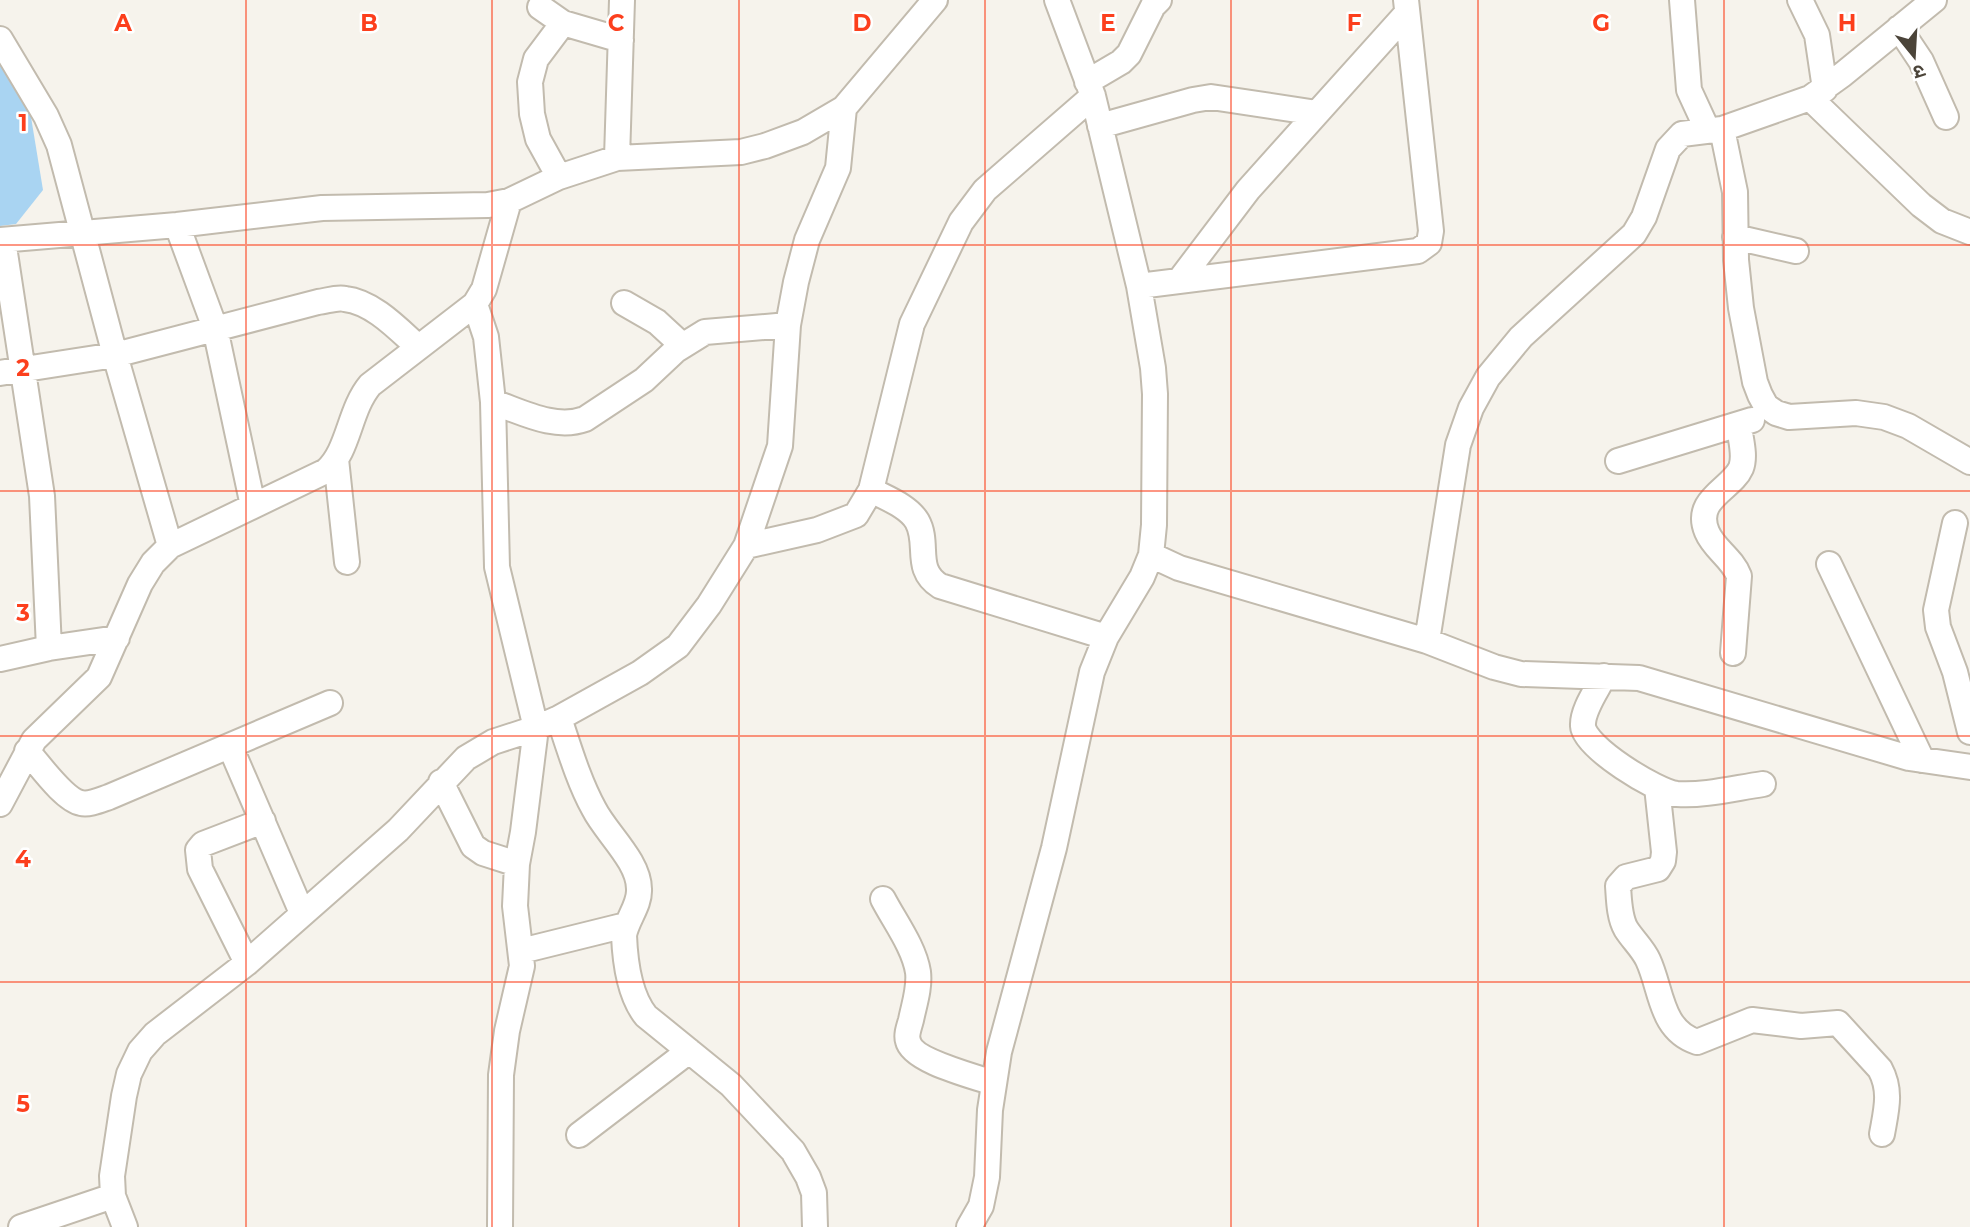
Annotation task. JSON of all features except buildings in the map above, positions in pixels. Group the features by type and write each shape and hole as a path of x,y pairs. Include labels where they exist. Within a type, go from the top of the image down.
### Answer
{"street":[{"path":"618,158 622,0"},
{"path":"49,648 42,496 11,372 1,240 83,235 322,208 475,205 509,201 559,177 618,158 741,152 765,146 803,132 844,108 934,0"},
{"path":"969,1227 981,1206 987,1177 993,1083 1055,848 1092,672 1106,638 1142,577 1151,555 1154,525 1155,394 1139,286 1090,89 1057,0"},
{"path":"746,545 817,530 856,515 871,490 912,324 961,222 985,190 1129,54 1153,6 1159,0"},
{"path":"1682,0 1689,90 1715,129 1734,183 1737,278 1759,396 1766,406 1776,413 1788,416 1856,413 1884,417 1908,426 1970,462"},
{"path":"1800,0 1817,35 1817,93 1921,205 1942,221 1970,232"},
{"path":"1427,641 1458,444 1471,408 1499,362 1521,337 1634,234 1644,217 1668,149 1682,134 1715,129 1817,93 1934,0"},
{"path":"1180,281 1248,190 1407,7"},
{"path":"1139,286 1418,251 1429,243 1431,231 1407,7"},
{"path":"540,8 563,23 621,40"},
{"path":"559,177 538,139 532,114 530,82 537,59 563,23"},
{"path":"1899,28 1921,61 1946,117"},
{"path":"0,39 46,116 59,145 170,546"},
{"path":"1100,126 1211,97 1317,113"},
{"path":"125,1227 113,1196 112,1176 124,1096 129,1074 140,1051 155,1034 247,963 398,830 441,782 479,748 559,718 640,673 678,646 694,627 746,545 777,458 782,435 788,324 796,282 807,240 838,168 844,108"},
{"path":"1,801 27,751 43,730 99,677 140,583 153,563 170,546 314,478 332,465 360,396 381,375 475,304 484,289 509,201"},
{"path":"177,225 215,328 253,506"},
{"path":"1735,237 1797,251"},
{"path":"11,372 115,355 318,302 344,298 383,317 418,347"},
{"path":"624,303 663,326 682,345"},
{"path":"475,304 486,337 493,402 497,567 536,728 517,864 515,906 521,951 519,982 507,1031 501,1074 500,1227"},
{"path":"493,402 553,422 575,422 585,419 644,380 682,345 705,332 788,324"},
{"path":"1618,461 1776,413"},
{"path":"1733,653 1739,576 1735,565 1713,543 1706,530 1705,517 1713,497 1736,477 1741,467 1743,458 1739,425"},
{"path":"336,459 347,562"},
{"path":"871,490 909,512 918,522 924,566 929,579 940,586 1106,638"},
{"path":"1955,523 1936,610 1938,627 1955,672 1970,732"},
{"path":"1151,555 1200,574 1427,641 1521,674 1639,678 1922,760 1970,766"},
{"path":"1829,564 1922,760"},
{"path":"0,659 49,648 117,638"},
{"path":"1604,676 1585,715 1583,727 1586,735 1600,751 1665,792 1687,794 1763,784"},
{"path":"27,751 64,792 83,804 109,797 330,703"},
{"path":"559,718 594,810 635,873 639,888 636,904 626,925 625,943 638,1006 646,1016 731,1085 793,1151 814,1193 815,1227"},
{"path":"230,746 302,913"},
{"path":"441,782 473,846 483,853 517,864"},
{"path":"1657,787 1663,861 1658,869 1626,877 1618,886 1623,924 1649,962 1669,1020 1689,1040 1697,1042 1752,1020 1801,1026 1838,1023 1885,1077 1888,1104 1882,1134"},
{"path":"247,963 200,869 198,850 203,844 263,821"},
{"path":"883,900 918,970 919,983 908,1034 908,1043 914,1053 993,1083"},
{"path":"521,951 626,925"},
{"path":"579,1135 689,1051"},
{"path":"21,1227 113,1196"}],"water":[{"path":"0,65 31,117 43,190 16,224 0,226"}]}
